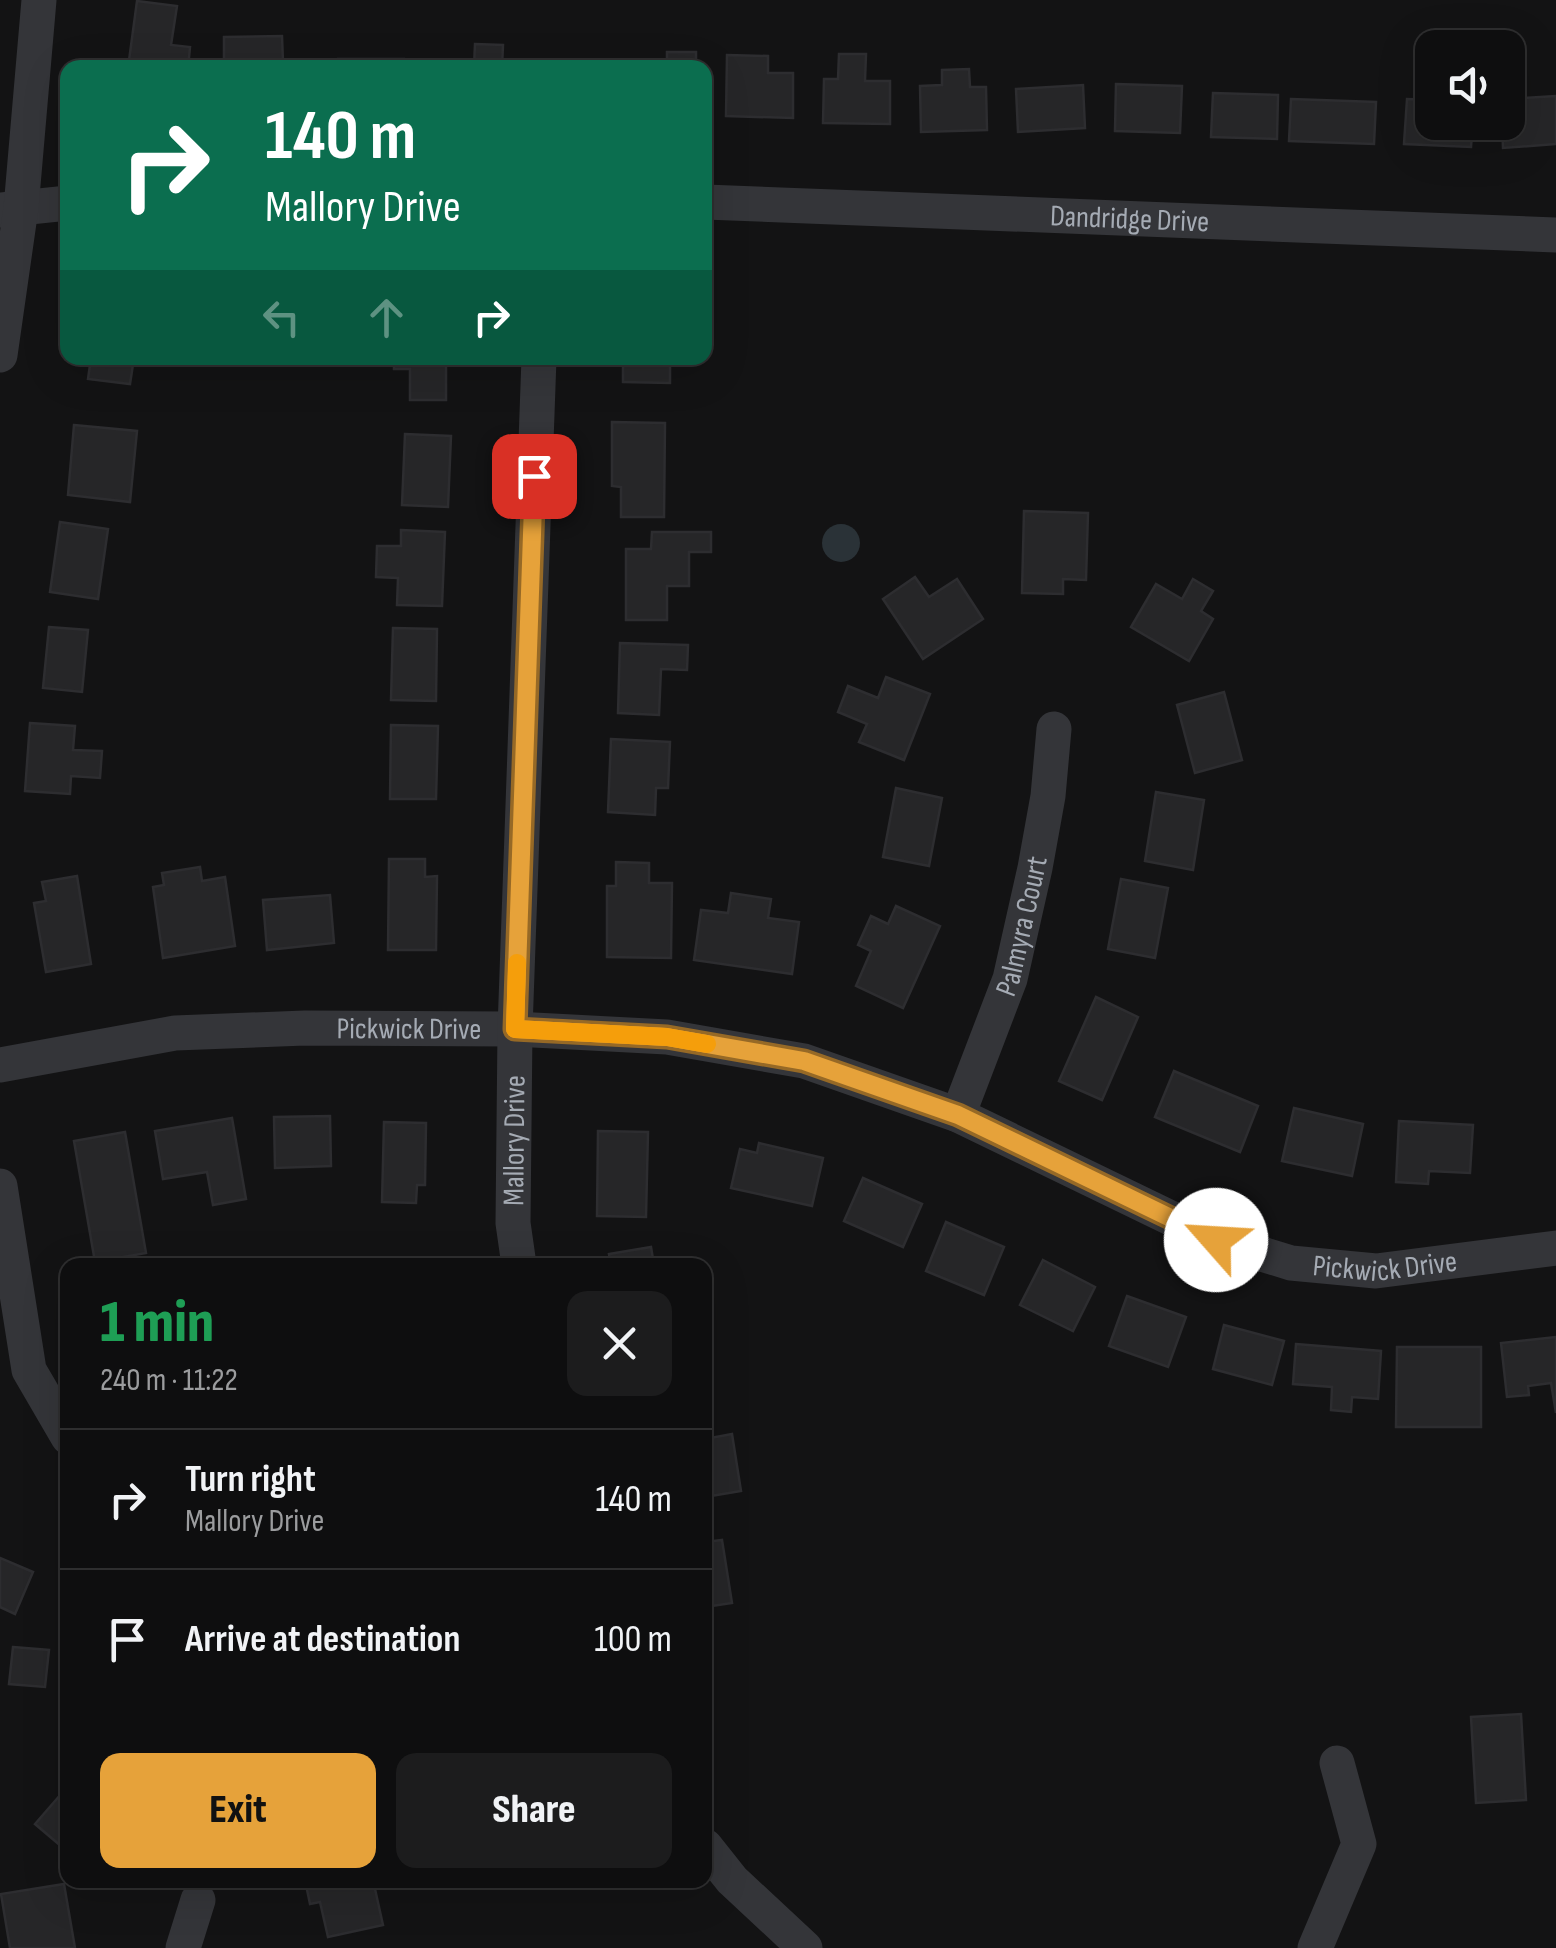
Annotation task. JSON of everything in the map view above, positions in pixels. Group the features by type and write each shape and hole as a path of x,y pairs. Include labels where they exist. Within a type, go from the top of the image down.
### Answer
{"street":[{"path":"0,355 10,209 39,0"},
{"name":"Dandridge Drive","path":"712,202 1556,235"},
{"path":"10,209 60,204"},
{"name":"Mallory Drive","path":"517,1258 513,1224 515,1029 538,365"},
{"name":"Palmyra Court","path":"958,1115 1010,978 1048,796 1054,730"},
{"name":"Pickwick Drive","path":"0,1065 175,1033 305,1028 515,1029 667,1037 804,1061 958,1115 1216,1240 1292,1263 1376,1271 1556,1248"},
{"path":"0,1186 29,1370 60,1422"},
{"path":"1315,1948 1359,1844 1337,1763"},
{"path":"712,1855 732,1880 804,1948"},
{"path":"183,1948 198,1900"}],"shaded area":[{"path":"841,524 854,530 860,543 854,556 841,562 828,556 822,543 828,530"}],"building":[{"path":"137,1 177,6 171,45 190,47 189,60 129,60"},
{"path":"282,36 283,60 224,60 224,37"},
{"path":"475,44 503,45 502,60 474,60"},
{"path":"667,52 696,52 696,60 667,60"},
{"path":"839,54 866,54 865,81 890,81 890,124 823,123 824,79 838,79"},
{"path":"727,55 768,56 768,73 793,73 793,118 726,116"},
{"path":"338,59 404,59 404,60"},
{"path":"969,69 970,87 986,87 987,130 921,132 920,86 942,85 942,70"},
{"path":"1116,84 1182,86 1180,133 1115,131"},
{"path":"1083,85 1085,128 1018,132 1016,89"},
{"path":"1213,93 1278,95 1277,139 1211,137"},
{"path":"1556,96 1556,144 1503,148 1503,140 1525,140 1525,98"},
{"path":"1291,99 1376,102 1374,144 1289,141"},
{"path":"1407,99 1415,99 1415,140 1472,140 1471,147 1404,144"},
{"path":"90,365 133,365 130,384 88,379"},
{"path":"394,365 446,365 446,400 410,400 410,369 394,369"},
{"path":"623,365 670,365 670,383 623,382"},
{"path":"612,422 665,423 664,517 621,517 621,487 612,486"},
{"path":"74,425 137,431 130,502 68,495"},
{"path":"405,434 451,436 448,507 402,505"},
{"path":"1024,511 1088,513 1086,580 1063,579 1063,594 1022,593"},
{"path":"60,522 108,529 98,599 50,592"},
{"path":"401,530 445,532 442,606 397,605 398,578 376,577 377,546 401,546"},
{"path":"652,532 711,532 711,552 689,552 689,586 667,586 667,620 626,620 626,549 651,549"},
{"path":"915,577 929,597 957,579 983,619 923,659 883,599"},
{"path":"1193,579 1213,591 1201,611 1213,619 1189,661 1131,627 1156,584 1182,599"},
{"path":"49,627 88,630 82,692 43,688"},
{"path":"393,628 437,629 436,701 391,700"},
{"path":"620,643 688,645 687,670 661,669 659,715 618,713"},
{"path":"886,677 930,694 904,760 859,742 867,724 838,712 848,686 878,698"},
{"path":"1224,692 1242,760 1195,773 1177,705"},
{"path":"30,723 75,726 73,750 102,751 100,778 71,776 70,794 25,791"},
{"path":"391,725 438,726 436,799 390,799"},
{"path":"611,739 670,742 668,788 656,788 655,815 608,812"},
{"path":"896,788 942,798 929,866 883,857"},
{"path":"1156,792 1204,800 1193,870 1145,861"},
{"path":"389,859 425,859 425,877 437,876 436,950 388,950"},
{"path":"616,862 649,863 649,883 672,883 671,958 607,957 607,886 616,886"},
{"path":"200,867 202,881 225,877 235,946 163,958 153,887 164,885 162,873"},
{"path":"77,876 91,964 46,972 34,903 46,901 42,882"},
{"path":"1121,879 1168,888 1155,958 1108,949"},
{"path":"731,893 771,899 768,918 799,922 792,974 694,960 701,910 728,913"},
{"path":"330,895 334,943 267,950 263,900"},
{"path":"896,906 940,926 903,1008 856,986 871,951 858,945 871,916 888,924"},
{"path":"1096,997 1138,1017 1102,1100 1059,1081"},
{"path":"1174,1071 1258,1106 1240,1152 1155,1117"},
{"path":"1294,1108 1363,1124 1352,1176 1282,1161"},
{"path":"330,1116 331,1166 275,1168 274,1117"},
{"path":"232,1118 246,1199 213,1205 207,1172 163,1179 155,1131"},
{"path":"1399,1121 1473,1125 1470,1173 1429,1171 1428,1184 1396,1182"},
{"path":"384,1122 426,1123 425,1185 417,1185 416,1203 382,1202"},
{"path":"598,1131 648,1132 646,1217 597,1216"},
{"path":"125,1132 146,1253 94,1258 74,1141"},
{"path":"759,1143 823,1158 812,1206 731,1188 740,1149 757,1153"},
{"path":"863,1178 922,1204 903,1247 844,1221"},
{"path":"946,1222 1004,1247 984,1295 926,1271"},
{"path":"651,1247 653,1258 610,1258 609,1254"},
{"path":"1043,1260 1095,1287 1073,1331 1020,1305"},
{"path":"1127,1296 1186,1317 1168,1367 1109,1346"},
{"path":"1224,1325 1284,1341 1272,1385 1213,1369"},
{"path":"1556,1337 1556,1413 1551,1383 1528,1386 1529,1395 1507,1397 1501,1343"},
{"path":"1296,1344 1381,1351 1378,1399 1352,1397 1351,1412 1331,1410 1332,1387 1293,1384"},
{"path":"1397,1347 1481,1347 1481,1427 1396,1427"},
{"path":"732,1434 741,1491 712,1496 712,1438"},
{"path":"722,1540 732,1603 712,1606 712,1541"},
{"path":"0,1558 33,1572 15,1614 0,1607"},
{"path":"13,1647 49,1650 45,1687 9,1684"},
{"path":"1521,1714 1526,1800 1476,1803 1471,1717"},
{"path":"60,1795 60,1845 35,1824"},
{"path":"60,1885 65,1888 75,1948 10,1948 1,1894"},
{"path":"307,1888 375,1888 383,1925 328,1937 320,1902 310,1904"}],"slow traffic":[{"path":"517,963 515,1029 667,1037 707,1044"}],"route":[{"path":"534,476 515,1029 667,1037 804,1061 958,1115 1216,1240"}]}
